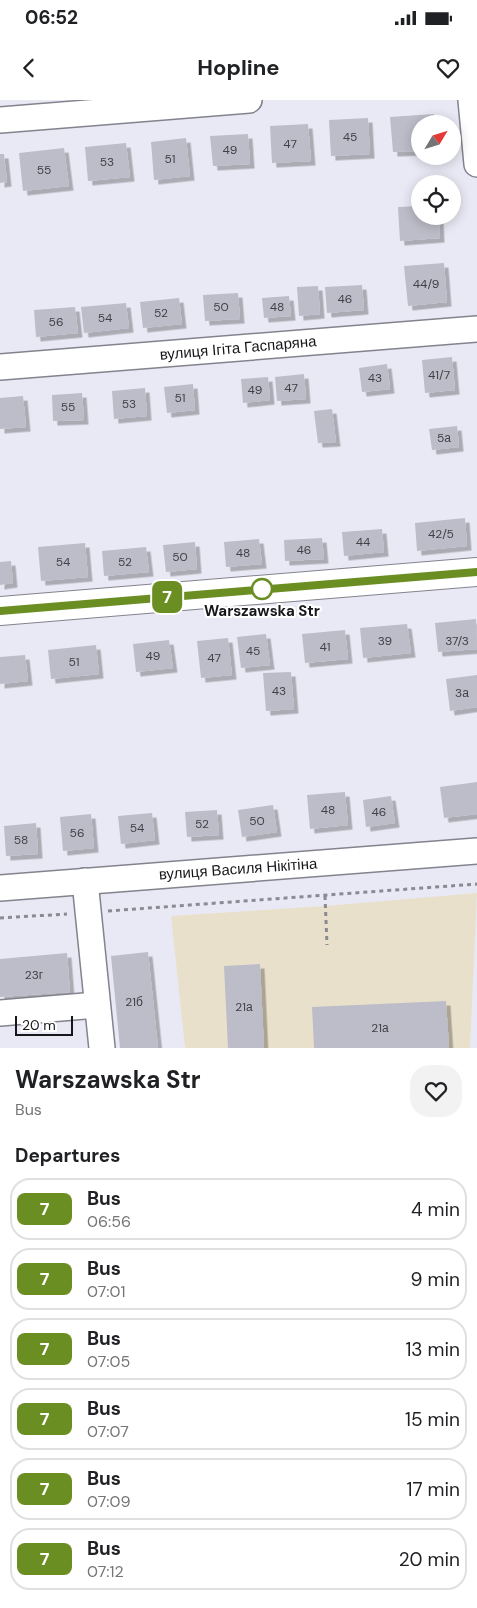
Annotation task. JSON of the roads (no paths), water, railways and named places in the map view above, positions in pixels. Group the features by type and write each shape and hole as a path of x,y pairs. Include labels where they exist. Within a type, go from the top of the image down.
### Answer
{"main road":[{"path":"0,611 477,572"}],"street":[{"path":"0,120 249,100"},
{"path":"471,100 477,164"},
{"name":"вулиця Ігіта Гаспаряна","path":"0,367 477,328"},
{"name":"вулиця Василя Нікітіна","path":"0,888 477,851"},
{"path":"85,881 96,1005 102,1048"},
{"path":"0,1013 96,1005"}],"place":[{"name":"Warszawska Str","path":"262,589"}]}
